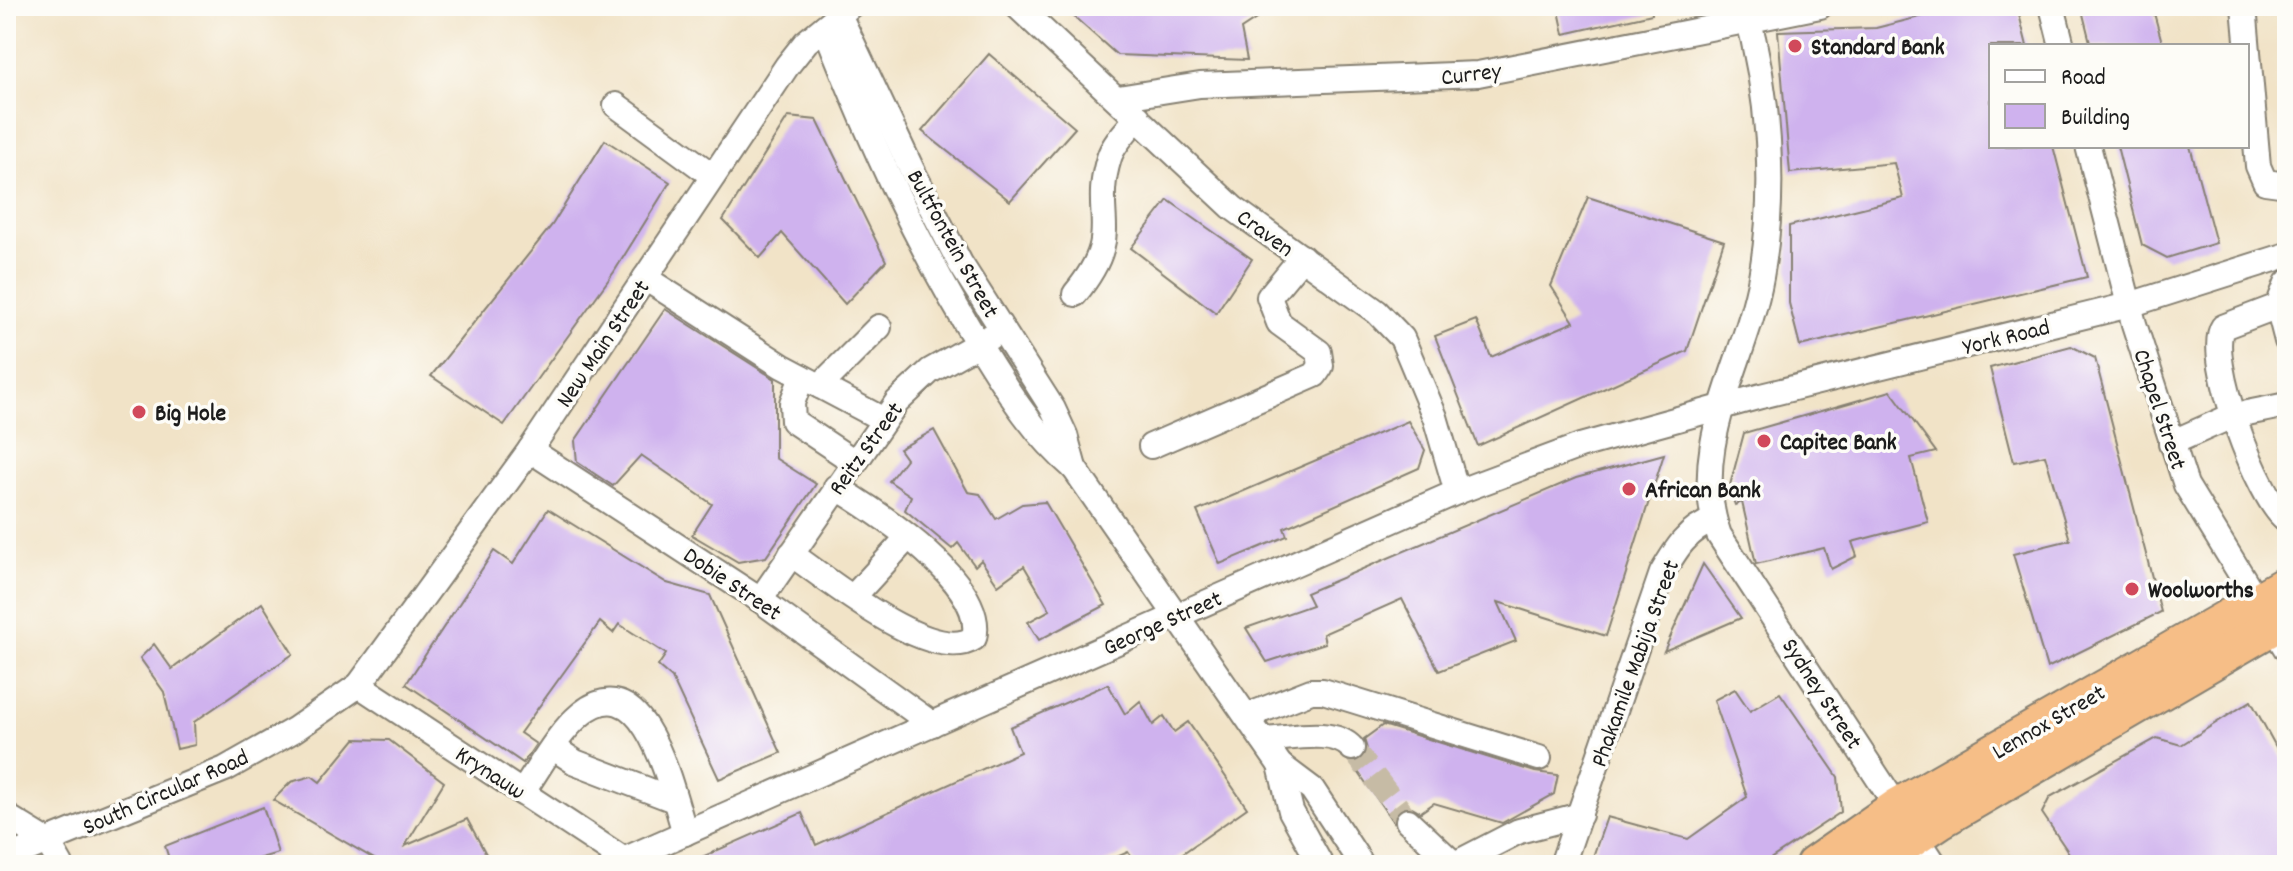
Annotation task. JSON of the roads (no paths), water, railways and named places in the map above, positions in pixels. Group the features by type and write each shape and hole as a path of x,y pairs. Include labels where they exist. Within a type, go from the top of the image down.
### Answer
{"highway":[{"name":"Lennox Street","path":"1873,865 2278,616"},
{"name":"Lennox Street","path":"1814,865 1916,836"}],"street":[{"name":"Craven","path":"1017,6 1233,208 1377,312 1402,338 1435,417 1457,492"},
{"name":"Currey","path":"1118,98 1200,85 1478,74 1747,12 1820,6"},
{"path":"2052,6 2062,44"},
{"path":"2244,6 2247,44"},
{"path":"1714,520 1709,494 1710,463 1722,406 1751,323 1768,229 1767,140 1747,12"},
{"name":"New Main Street","path":"359,685 530,450 787,66 806,42 837,13"},
{"name":"Bultfontein Street","path":"837,13 940,224 1053,409 1065,435 1074,468"},
{"name":"Bultfontein Street","path":"837,13 900,204 939,282 1042,438 1074,468 1280,765 1312,789 1362,865"},
{"path":"2249,63 2258,166 2265,182 2287,185"},
{"path":"616,105 713,176"},
{"path":"1075,294 1101,259 1105,243 1104,196 1110,154 1138,117"},
{"name":"Chapel Street","path":"2089,148 2129,305 2186,485 2278,616"},
{"name":"York Road","path":"1722,406 2129,305 2287,255"},
{"path":"1151,446 1315,375 1321,366 1319,352 1279,323 1269,297 1302,257"},
{"path":"645,278 811,381 884,420"},
{"path":"2287,283 2278,306 2287,341"},
{"path":"2278,306 2231,323 2219,334 2217,344 2232,416 2267,496 2275,511 2287,520"},
{"path":"853,461 793,421 792,403 811,381 879,327"},
{"name":"Reitz Street","path":"760,600 853,461 897,402 930,371 1003,329"},
{"path":"2171,443 2232,416 2287,405"},
{"name":"George Street","path":"623,863 1457,492 1580,446 1722,406"},
{"name":"Dobie Street","path":"530,450 760,600 932,724"},
{"path":"791,554 917,637 948,646 965,644 974,638 977,627 973,609 962,589 908,537 836,487"},
{"name":"Phakamile Mabija Street","path":"1562,865 1662,573 1686,537 1696,527 1714,520"},
{"name":"Sydney Street","path":"1714,520 1719,535 1916,836"},
{"path":"854,596 908,537"},
{"name":"Krynauw","path":"359,685 623,863"},
{"name":"South Circular Road","path":"6,858 225,769 294,730 359,685"},
{"path":"1247,716 1311,691 1323,691 1539,758"},
{"path":"522,793 582,714 595,705 614,702 628,708 662,755 672,780 674,800 685,833"},
{"path":"1263,740 1328,737 1344,739 1352,748"},
{"path":"554,748 575,762 674,800"},
{"name":"Bultfontein Street","path":"1280,765 1291,811 1321,865"},
{"path":"1408,821 1453,865 1519,831 1580,815"},
{"path":"6,816 47,841 61,865"}],"tunnel":[{"path":"1352,748 1408,821"}],"place":[{"name":"Standard Bank","path":"1795,46"},
{"name":"Big Hole","path":"139,412"},
{"name":"Capitec Bank","path":"1764,441"},
{"name":"African Bank","path":"1629,489"},
{"name":"Woolworths","path":"2132,589"}]}
